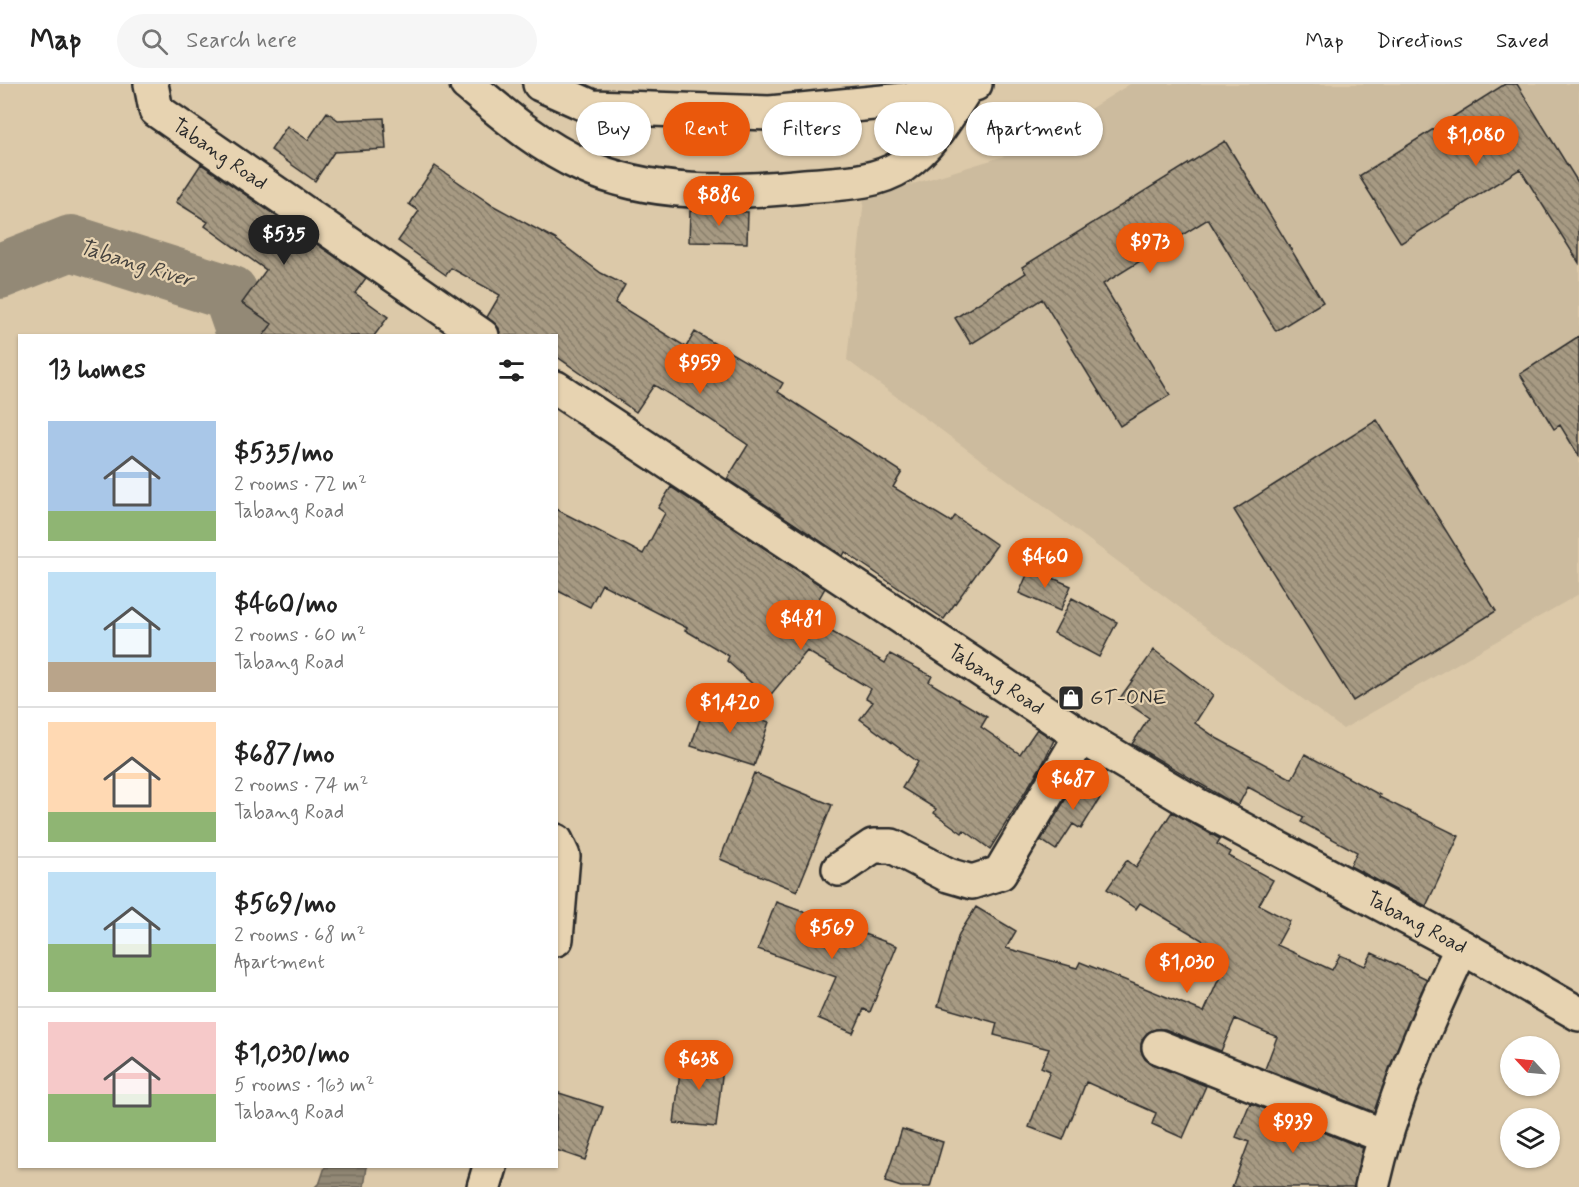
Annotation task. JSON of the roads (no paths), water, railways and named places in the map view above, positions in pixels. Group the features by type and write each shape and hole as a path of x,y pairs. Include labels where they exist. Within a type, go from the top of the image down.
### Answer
{"main road":[{"name":"Tabang Road","path":"151,84 156,110 479,334"},
{"path":"467,84 523,130 582,165 645,185 728,192 876,179 900,167 927,147 971,85"},
{"path":"540,84 592,107 770,113 849,106 921,90 971,85"},
{"name":"Tabang Road","path":"558,389 1081,736 1195,804 1462,947 1579,1014"},
{"path":"839,869 873,846 892,846 948,875 972,882 1000,873 1081,736"},
{"path":"558,845 563,856 558,915"},
{"path":"1372,1187 1384,1136 1421,1034 1462,947"},
{"path":"1159,1047 1384,1136"},
{"path":"484,1187 490,1168"}],"waterway":[{"name":"Tabang River","path":"0,271 71,243 230,293 244,334"}],"place":[{"name":"GT-ONE","path":"1071,698"}]}
